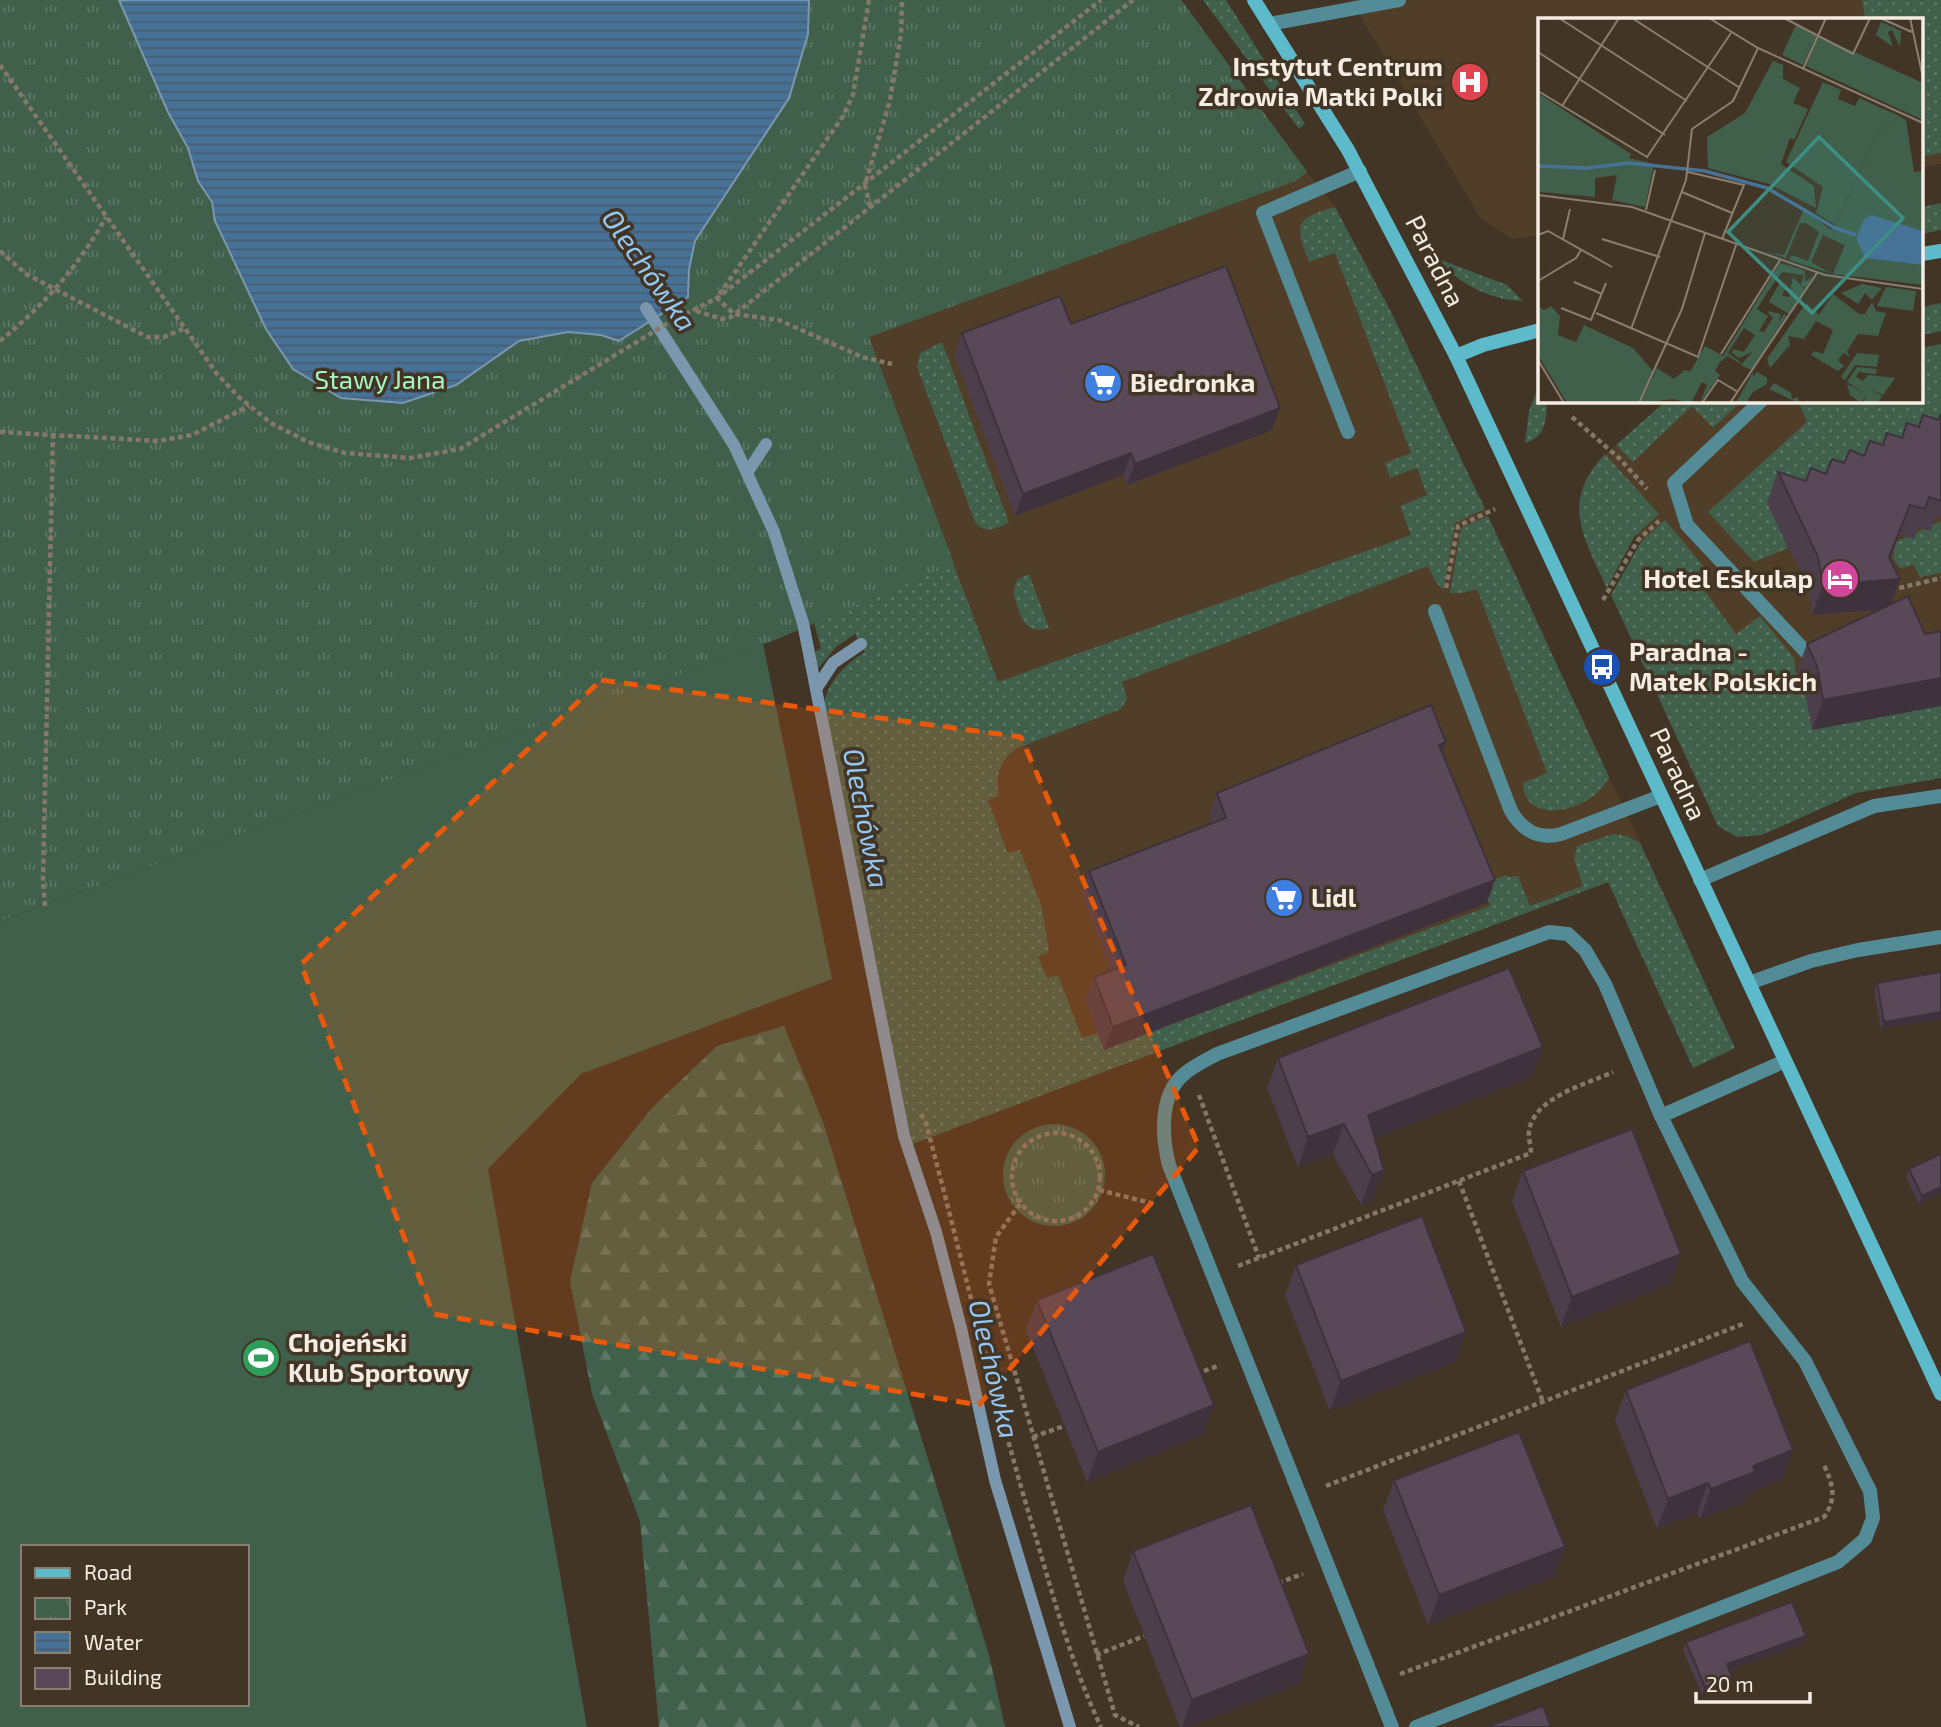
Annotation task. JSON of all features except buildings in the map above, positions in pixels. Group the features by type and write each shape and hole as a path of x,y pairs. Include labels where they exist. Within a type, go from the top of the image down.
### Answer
{"street":[{"name":"Paradna","path":"1254,0 1360,171 1456,356 1941,1394"},
{"path":"1269,24 1399,0"},
{"path":"1348,432 1263,213 1360,171"},
{"path":"1456,356 1483,345 1538,331"},
{"path":"1760,402 1674,483 1687,525 1806,652 1837,644"},
{"path":"1435,611 1511,811 1527,830 1549,837 1561,834 1661,796"},
{"path":"1700,880 1874,806 1941,796"},
{"path":"1392,1727 1169,1165 1163,1140 1167,1102 1182,1075 1217,1054 1549,932 1568,934 1585,950 1605,984 1661,1116 1742,1281 1805,1361 1870,1491 1873,1518 1865,1539 1838,1562 1416,1727"},
{"path":"1749,983 1811,961 1858,950 1941,937"},
{"path":"1661,1116 1785,1061"}],"path":[{"path":"717,299 843,116 853,95 870,0"},
{"path":"870,206 865,185 890,100 901,34 902,0"},
{"path":"0,65 184,329 217,374 249,406 271,424 308,442 345,453 410,458 460,449 668,323 717,299 1101,0"},
{"path":"695,311 722,319 734,314 1133,0"},
{"path":"0,341 56,290 85,255 106,217"},
{"path":"0,251 26,274 147,337 164,337 184,329"},
{"path":"717,299 734,314 779,320 862,357 892,364"},
{"path":"0,432 158,441 192,435 249,406"},
{"path":"1572,417 1620,459 1652,495"},
{"path":"46,906 43,880 53,435"},
{"path":"1435,611 1446,591 1458,526 1495,509"},
{"path":"1603,600 1638,540 1668,513"},
{"path":"1881,593 1941,578"},
{"path":"1231,1269 1531,1153 1529,1131 1534,1119 1548,1104 1558,1096 1637,1060"},
{"path":"1201,1090 1199,1097 1259,1258"},
{"path":"920,1114 926,1123 965,1267 1010,1452 1063,1630 1101,1727"},
{"path":"1057,1133 1073,1136 1087,1145 1096,1158 1101,1174 1099,1190 1091,1205 1079,1216 1064,1221 1047,1221 1032,1215 1020,1203 1013,1189 1012,1172 1017,1157 1027,1144 1041,1135 1057,1133"},
{"path":"1459,1181 1543,1402"},
{"path":"1020,1203 996,1237 989,1284 1115,1715 1139,1727"},
{"path":"1736,1316 1750,1333"},
{"path":"1318,1489 1743,1324"},
{"path":"1192,1376 1224,1363"},
{"path":"1033,1437 1064,1426"},
{"path":"1390,1670 1401,1675 1824,1517 1832,1505 1834,1493 1820,1457"},
{"path":"1273,1586 1307,1572"},
{"path":"1096,1655 1144,1636"}],"highlighted area":[{"path":"601,680 1021,737 1199,1147 979,1405 433,1314 301,964"}],"shaded area":[{"name":"Instytut Centrum Zdrowia Matki Polki","path":"1351,0 1941,0 1941,164 1924,167 1924,18 1538,18 1538,235 1513,239 1481,219"},
{"path":"1307,172 1335,207 1392,314 1651,866 1095,1075 1057,975 1047,979 1038,956 1049,952 1042,907 1020,850 1009,854 988,800 999,796 997,780 1002,764 998,683 868,337 1295,181"},
{"path":"1941,399 1941,743 1744,780 1641,542 1595,464 1665,402 1798,402 1807,422"}],"green space":[{"name":"Stawy Jana","path":"0,0 1181,0 1307,172 1295,181 869,337 954,564 775,640 0,921"},
{"path":"1181,0 1307,172 1295,181 868,337 998,682 1411,535 1400,506 1427,495 1417,468 1390,478 1385,463 1411,453 1335,253 1309,262 1301,239 1301,225 1305,219 1322,211 1335,207 1392,314 1485,509 1455,523 1443,590 1428,566 1122,682 1127,699 1121,709 1017,748 1006,758 998,775 999,796 988,800 1008,853 1020,850 1042,907 1049,952 1038,956 1047,978 1058,975 1082,1038 1098,1033 1105,1049 1490,906 1482,884 1506,875 1518,876 1530,906 1583,886 1574,859 1577,846 1613,834 1627,836 1640,843 1735,1048 1693,1068 1608,882 910,1145 893,1085 823,714 830,686 849,663 865,652 855,634 836,647 815,672 811,653 821,649 727,325"},
{"path":"1203,0 1226,0 1305,124 1299,129"},
{"path":"1862,0 1941,0 1941,153 1924,156 1924,18 1865,18"},
{"path":"1941,203 1941,230 1924,234 1924,207"},
{"path":"1433,257 1507,285 1523,301 1497,297 1474,288"},
{"path":"1941,303 1941,331 1924,335 1924,307"},
{"path":"942,342 1009,523 995,528 983,528 975,522 917,367 920,353"},
{"path":"1941,344 1941,438 1782,507 1776,521 1788,548 1754,562 1708,512 1807,422 1798,402 1924,402 1924,348"},
{"path":"1538,388 1538,402 1546,402 1546,420 1537,437 1525,443 1529,411"},
{"path":"1665,402 1741,402 1713,428 1692,406 1633,462 1616,445"},
{"path":"1605,454 1659,514 1634,537 1607,588 1590,552 1580,520 1583,488 1591,471"},
{"path":"1488,516 1609,777 1588,799 1560,810 1546,810 1534,806 1526,797 1523,783 1547,773 1477,589 1450,593 1461,528"},
{"path":"1665,520 1705,568 1704,590 1736,634 1760,616 1794,658 1796,674 1941,706 1941,778 1856,793 1762,835 1737,837 1718,826 1611,595 1641,542"},
{"path":"1941,521 1941,573 1920,577 1914,565 1900,568 1893,559 1896,542"},
{"path":"1029,574 1049,628 1040,630 1028,626 1018,608 1013,593 1017,580"},
{"name":"Chojeński Klub Sportowy","path":"763,644 832,979 581,1074 488,1169 587,1727 0,1727 0,921"},
{"path":"784,1026 823,1122 989,1655 1005,1727 659,1727 640,1521 592,1394 570,1281 592,1183 652,1108 717,1046"},
{"path":"1054,1124 1074,1128 1090,1139 1101,1155 1105,1175 1101,1195 1090,1211 1074,1222 1054,1226 1034,1222 1018,1211 1007,1195 1003,1175 1007,1155 1018,1139 1034,1128"}],"water":[{"name":"Stawy Jana","path":"119,0 809,0 808,34 789,98 695,241 689,269 688,297 619,341 601,335 568,332 519,341 456,385 403,403 341,398 293,369 266,329 215,221 212,202 198,181 188,148 168,112"}],"waterway":[{"name":"Olechówka","path":"646,308 734,445 774,532 803,623 904,1136 936,1232 961,1328 995,1480 1070,1727"},
{"path":"747,473 766,444"},
{"path":"816,689 833,663 861,644"}],"place":[{"name":"Instytut Centrum Zdrowia Matki Polki","path":"1470,82"},
{"name":"Biedronka","path":"1103,383"},
{"name":"Hotel Eskulap","path":"1840,579"},
{"name":"Paradna - Matek Polskich","path":"1602,667"},
{"name":"Lidl","path":"1284,898"},
{"name":"Chojeński Klub Sportowy","path":"261,1358"}]}
